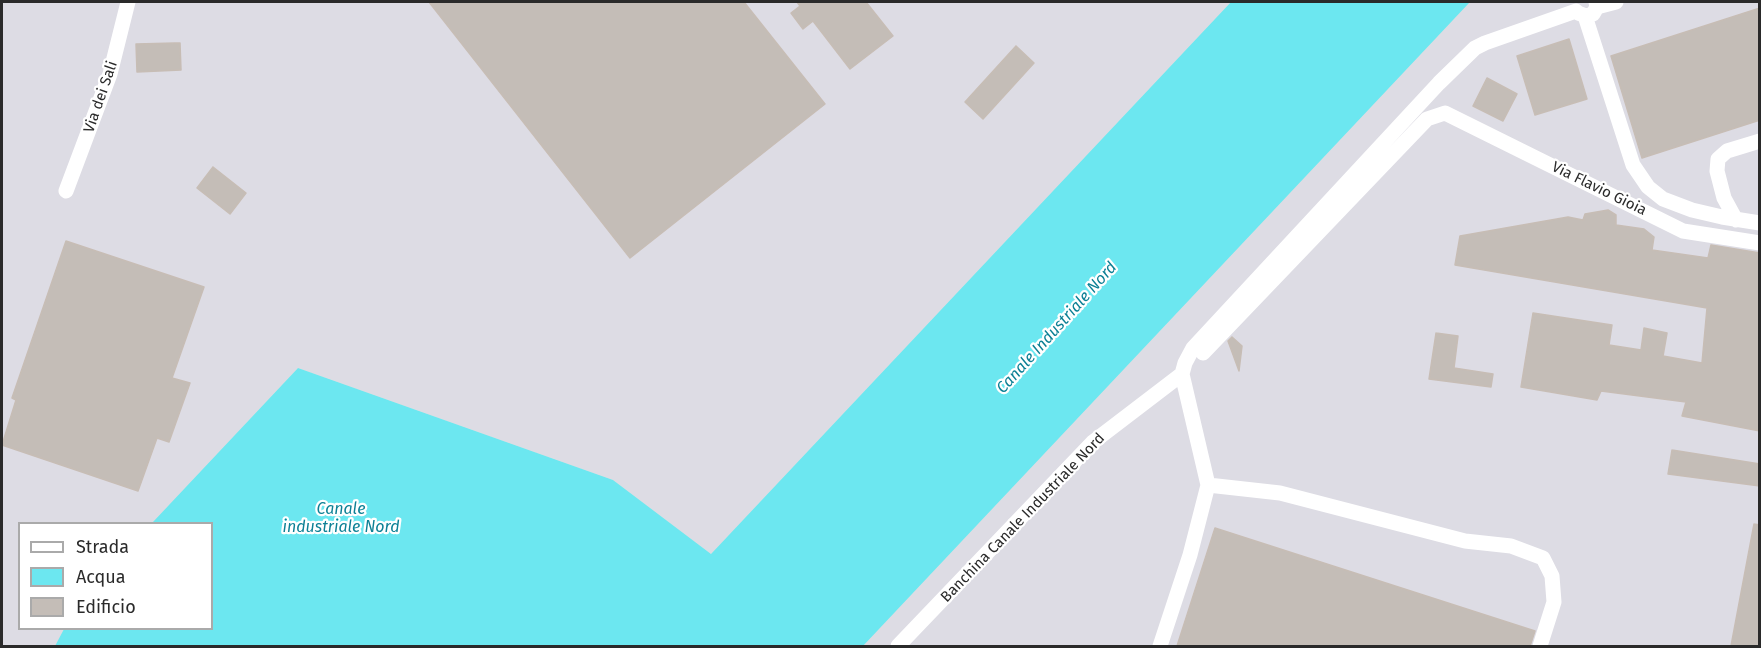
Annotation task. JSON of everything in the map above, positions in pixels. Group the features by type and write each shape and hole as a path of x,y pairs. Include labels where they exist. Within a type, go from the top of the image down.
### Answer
{"street":[{"name":"Via dei Sali","path":"66,190 110,74 128,2"},
{"path":"1160,646 1190,555 1208,485 1182,374 1193,348 1438,83 1475,48 1586,8 1616,2"},
{"path":"1586,8 1637,173 1648,187 1663,199 1707,214 1760,224"},
{"name":"Via Flavio Gioia","path":"1203,353 1427,119 1445,113 1683,231 1760,243"},
{"path":"1736,220 1724,198 1717,171 1718,159 1727,151 1760,141"},
{"path":"1707,214 1724,198"},
{"name":"Banchina Canale Industriale Nord","path":"898,646 1093,442 1182,374"},
{"path":"1208,485 1280,493 1466,541 1511,546 1543,558 1552,576 1554,602 1540,646"}],"shaded area":[{"path":"2,2 1231,2 711,554 613,480 298,368 153,522 18,522 18,630 63,630 55,646 2,646"},
{"path":"1470,2 1759,2 1759,646 863,646"}],"water":[{"name":"Canale industriale Nord","path":"1231,2 1470,2 863,646 55,646 63,630 213,630 213,522 153,522 298,368 613,480 711,554"}],"building":[{"path":"429,2 744,2 825,104 630,258"},
{"path":"797,2 866,2 893,36 850,69 813,21 803,29 791,13 800,6"},
{"path":"1760,8 1760,120 1642,158 1611,56"},
{"path":"1569,39 1587,99 1535,115 1517,56"},
{"path":"180,43 181,70 137,72 136,44"},
{"path":"1016,46 1034,63 983,119 965,102"},
{"path":"1487,78 1517,94 1503,121 1473,106"},
{"path":"213,167 246,193 230,214 197,188"},
{"path":"1608,210 1616,215 1616,225 1644,229 1654,237 1652,250 1708,258 1711,245 1760,253 1760,431 1682,416 1686,402 1601,391 1597,400 1521,387 1533,313 1612,325 1609,345 1641,350 1644,328 1667,333 1663,356 1702,363 1707,308 1455,265 1460,236 1568,217 1583,220 1585,214"},
{"path":"66,241 204,287 172,378 190,383 169,442 157,438 138,491 2,445 16,400 12,398"},
{"path":"1436,333 1458,336 1454,368 1493,374 1491,387 1429,379"},
{"path":"1232,337 1242,346 1239,371 1228,341"},
{"path":"1672,450 1760,464 1760,486 1668,474"},
{"path":"1754,524 1760,525 1760,646 1731,646"},
{"path":"1215,528 1535,631 1530,646 1177,646"}],"water label":[{"name":"Canale Industriale Nord","path":"1057,328"}]}
